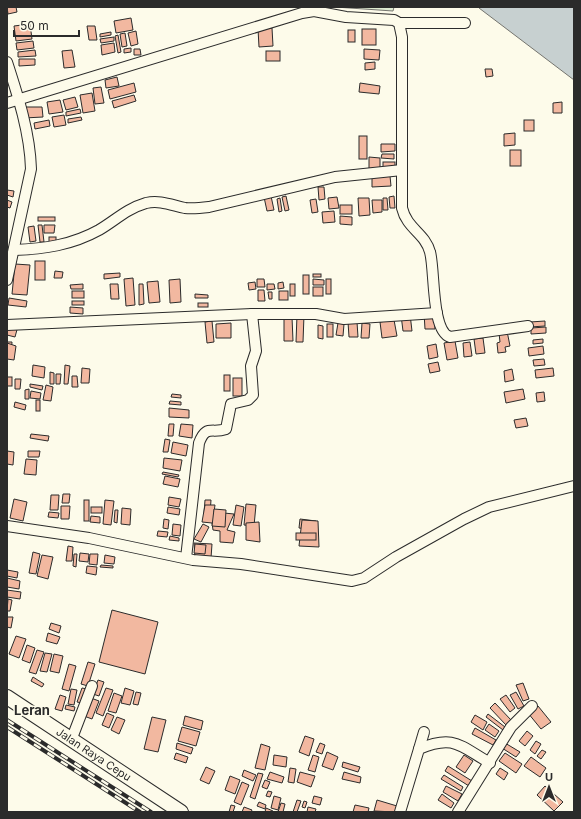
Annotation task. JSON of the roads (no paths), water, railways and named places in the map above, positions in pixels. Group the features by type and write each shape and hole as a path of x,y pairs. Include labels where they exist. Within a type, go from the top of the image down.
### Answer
{"highway":[{"name":"Jalan Raya Cepu","path":"7,697 72,738 181,812"}],"street":[{"path":"7,102 308,12 314,11 346,16 394,20 399,23 465,23"},
{"path":"399,23 402,37 403,216 407,224 425,242 430,252 437,313 443,332 450,337 528,326"},
{"path":"7,62 19,99 30,155 31,169 12,243 7,280"},
{"path":"12,243 43,249 64,245 98,230 128,209 147,203 165,202 192,209 209,207 335,177 402,170"},
{"path":"7,325 252,314 316,314 344,319 437,313"},
{"path":"186,558 199,442 203,434 208,430 226,429 231,404 248,400 253,395 251,366 256,350 252,314"},
{"path":"7,526 89,538 186,558 241,564 352,581 364,578 396,557 464,519 489,507 574,486"},
{"path":"72,738 92,686"},
{"path":"458,812 490,763 511,727 532,706"},
{"path":"400,812 424,732"},
{"path":"419,749 433,743 450,741 490,763"}],"railway":[{"path":"7,720 151,812"},
{"path":"7,727 140,812"}],"district":[{"name":"Leran","path":"32,710"}]}
